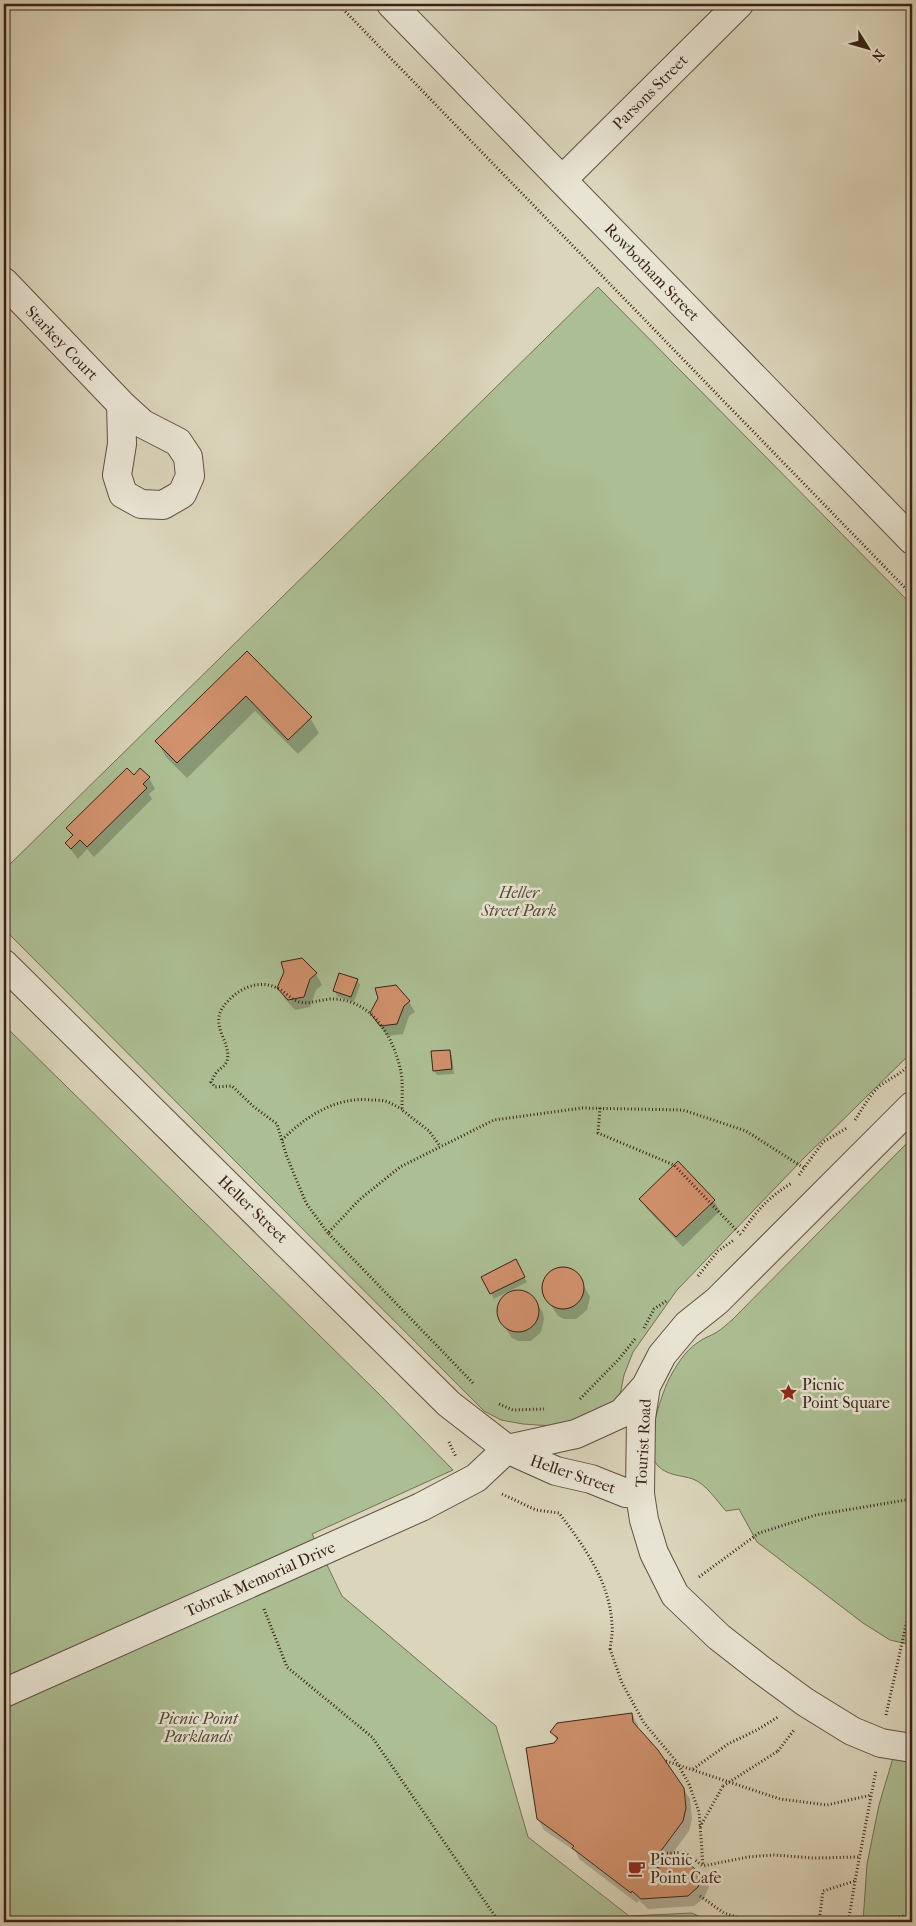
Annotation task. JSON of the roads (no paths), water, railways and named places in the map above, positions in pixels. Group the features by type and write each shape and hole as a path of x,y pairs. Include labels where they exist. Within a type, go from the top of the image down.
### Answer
{"street":[{"name":"Rowbotham Street","path":"391,4 912,540"},
{"name":"Parsons Street","path":"562,180 739,4"},
{"name":"Starkey Court","path":"4,282 121,404"},
{"name":"Heller Street","path":"4,964 449,1404 506,1449 556,1471 591,1479 626,1493 640,1494"},
{"name":"Tourist Road","path":"912,1106 717,1301 687,1325 662,1355 646,1386 642,1418 640,1494 644,1520 654,1552 674,1595 719,1637 805,1702 852,1731 881,1743 912,1748"},
{"name":"Heller Street","path":"506,1449 576,1434 622,1413 646,1386"},
{"name":"Tobruk Memorial Drive","path":"4,1693 421,1507 476,1478 506,1449"}],"place":[{"name":"Picnic Point Square","path":"788,1393"},
{"name":"Picnic Point Cafe","path":"636,1868"}],"park label":[{"name":"Heller Street Park","path":"519,901"},
{"name":"Picnic Point Parklands","path":"198,1727"}]}
